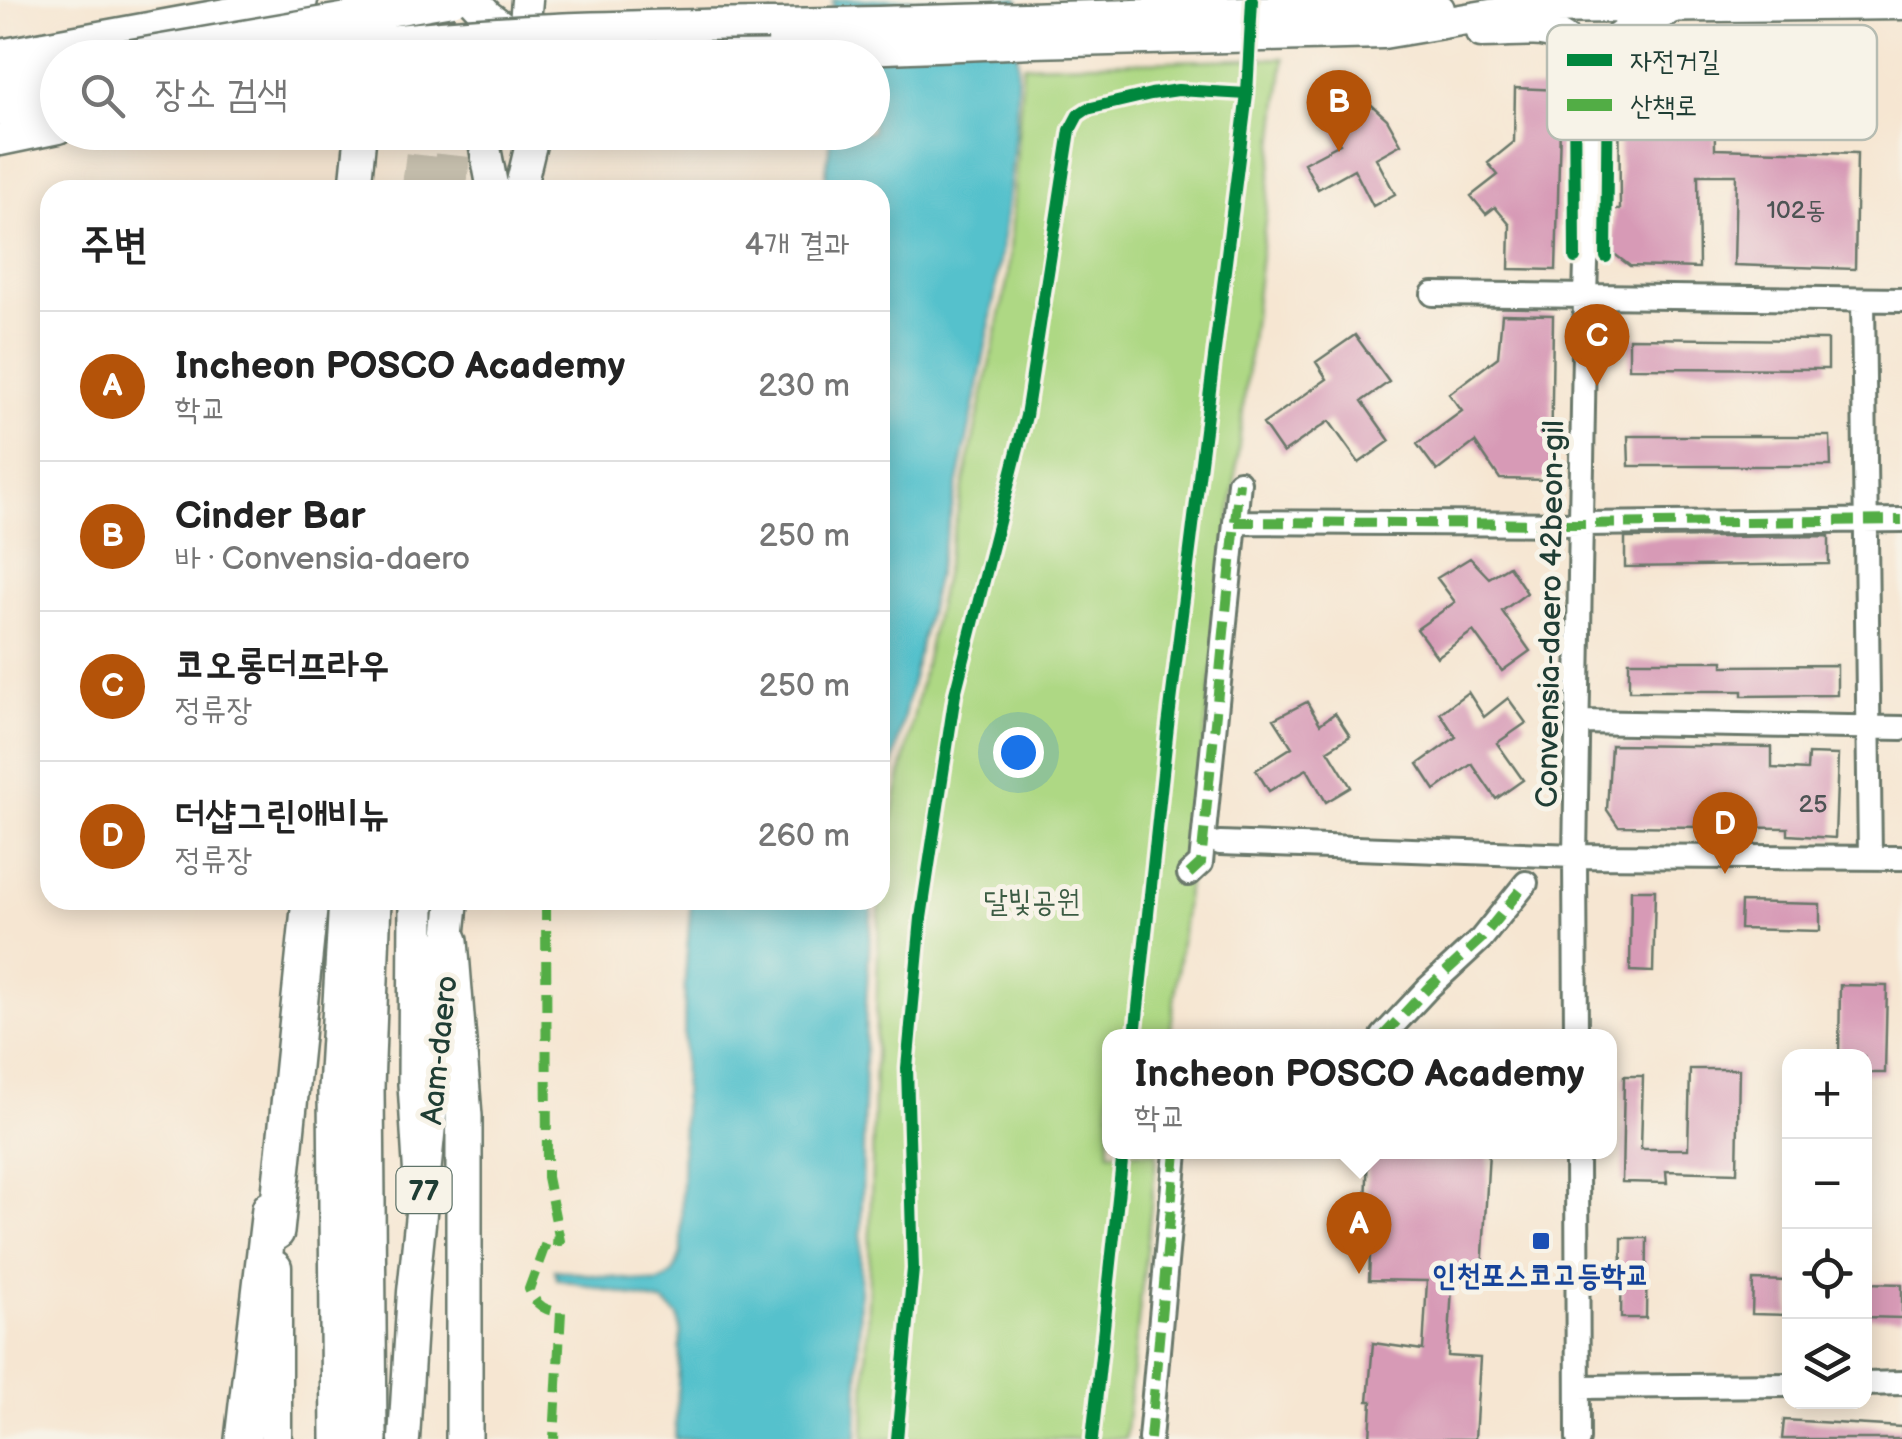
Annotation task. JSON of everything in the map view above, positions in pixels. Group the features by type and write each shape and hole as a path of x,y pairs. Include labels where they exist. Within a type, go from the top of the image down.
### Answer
{"highway":[{"path":"276,1232 309,910"},
{"path":"346,910 336,1089 351,1368 369,1439"},
{"path":"339,1439 351,1368 374,910"},
{"path":"417,910 416,1084 424,1195"},
{"path":"450,941 464,1116 464,1439"},
{"path":"243,1439 275,1168"}],"main road":[{"path":"82,40 302,0"},
{"path":"374,0 374,40"},
{"path":"473,0 512,40"},
{"path":"523,40 527,0"},
{"path":"250,40 436,15 765,38 1289,22 1532,8 1902,4"},
{"path":"1640,25 1676,6"},
{"path":"1383,34 1532,8"},
{"path":"390,40 436,15"},
{"path":"390,40 436,15"},
{"path":"1289,22 1383,34 1547,32"},
{"path":"753,40 765,38"},
{"path":"0,55 40,48"},
{"path":"0,83 40,74"},
{"path":"0,110 40,102"},
{"path":"0,140 40,132"},
{"path":"355,180 356,150"},
{"path":"485,150 491,180"},
{"path":"518,150 519,180"},
{"path":"522,180 529,150"},
{"path":"276,1439 275,1168 295,910"},
{"name":"Aam-daero","path":"404,1439 413,1292 452,910"}],"street":[{"name":"Convensia-daero 42beon-gil","path":"1576,1029 1575,856 1590,140"},
{"path":"1433,294 1902,300"},
{"path":"1863,300 1870,858"},
{"path":"1189,874 1201,862 1240,482"},
{"path":"1235,522 1584,524 1902,520"},
{"path":"1580,722 1902,728"},
{"path":"1220,843 1575,856 1902,858"},
{"path":"1390,1029 1482,939 1526,883"},
{"path":"1150,1439 1175,1159"},
{"path":"1577,1159 1578,1439"},
{"path":"1872,1384 1902,1384"},
{"path":"1578,1387 1782,1385"}],"green space":[{"name":"달빛공원","path":"1284,58 1171,1029 1102,1029 1102,1159 1156,1159 1125,1439 864,1439 879,910 890,910 890,832 896,798 1008,278 1023,65"}],"water":[{"path":"833,0 1018,0 1016,126 993,307 961,469 890,777 890,180 825,180 829,150 890,150 890,40 832,40"},
{"path":"690,910 871,910 857,1439 675,1439 681,1332 678,1316 665,1303 557,1279 555,1270 656,1283 671,1275 678,1263"}],"building":[{"path":"1515,88 1547,89 1547,140 1560,140 1556,270 1509,269 1510,225 1495,207 1486,214 1471,196 1498,175 1488,163 1514,142"},
{"path":"1364,98 1387,119 1401,144 1376,158 1395,194 1373,206 1354,169 1318,189 1304,163 1340,144 1326,118"},
{"path":"1619,140 1715,140 1715,149 1857,153 1855,269 1734,265 1736,175 1698,175 1699,268 1630,266 1613,253 1614,209 1620,209"},
{"path":"1502,314 1553,315 1551,480 1500,479 1475,442 1437,471 1417,444 1462,411 1449,394 1498,357"},
{"path":"1355,335 1389,382 1362,401 1390,441 1359,463 1329,421 1283,453 1263,424 1327,379 1316,362"},
{"path":"1629,338 1828,340 1828,369 1629,368"},
{"path":"1628,436 1830,436 1831,466 1629,466"},
{"path":"1829,536 1829,564 1625,567 1625,538"},
{"path":"1470,558 1489,578 1509,566 1527,593 1502,611 1530,651 1502,671 1473,631 1437,657 1417,629 1455,602 1437,578"},
{"path":"1629,661 1723,661 1723,666 1837,665 1837,695 1629,691"},
{"path":"1468,692 1484,717 1508,698 1526,723 1497,743 1523,780 1496,799 1472,764 1435,790 1418,764 1456,737 1440,713"},
{"path":"1307,702 1320,724 1335,713 1350,736 1328,750 1351,787 1326,802 1307,769 1269,791 1256,770 1292,747 1274,719"},
{"path":"1611,745 1772,747 1772,768 1807,770 1808,754 1838,755 1835,838 1788,835 1788,828 1618,826 1607,810"},
{"path":"1631,890 1655,890 1653,972 1630,971"},
{"path":"1741,902 1820,904 1820,931 1740,929"},
{"path":"1840,985 1887,986 1885,1073 1872,1073 1872,1049 1839,1049"},
{"path":"1690,1069 1739,1069 1737,1173 1666,1171 1667,1183 1622,1182 1624,1076 1643,1076 1641,1149 1688,1149"},
{"path":"1368,1159 1489,1159 1482,1271 1453,1269 1448,1356 1480,1358 1475,1439 1370,1439 1372,1401 1368,1401 1373,1343 1423,1350 1427,1281 1369,1280 1372,1206 1366,1205"},
{"path":"1622,1238 1647,1238 1646,1318 1621,1318"},
{"path":"1753,1280 1782,1281 1782,1315 1752,1314"},
{"path":"1872,1283 1902,1284 1902,1318 1872,1317"},
{"path":"1784,1420 1902,1427 1902,1439 1782,1439"}],"tunnel":[{"path":"436,40 440,0"},
{"path":"465,40 470,0"},
{"path":"420,180 424,150"},
{"path":"450,180 453,150"}],"marked path":[{"path":"1189,874 1201,863 1239,482"},
{"path":"1235,522 1583,524 1902,520"},
{"path":"1390,1029 1481,939 1526,883"},
{"path":"546,910 547,1177 560,1241 547,1240 529,1289 541,1306 561,1312 554,1439"},
{"path":"1150,1439 1175,1159"}],"cycle path":[{"path":"1136,1029 1168,726 1247,94 1252,0"},
{"path":"897,1439 913,1269 907,1068 921,918 955,694 1026,416 1070,130 1078,115 1087,109 1151,94 1178,90 1247,94"},
{"path":"1574,140 1575,258"},
{"path":"1606,257 1607,140"},
{"path":"1092,1439 1122,1159"}],"place":[{"name":"Cinder Bar","path":"1339,152"},
{"name":"코오롱더프라우","path":"1597,386"},
{"name":"더샵그린애비뉴","path":"1725,874"},
{"name":"인천포스코고등학교","path":"1541,1241"},
{"name":"Incheon POSCO Academy","path":"1359,1274"}]}
